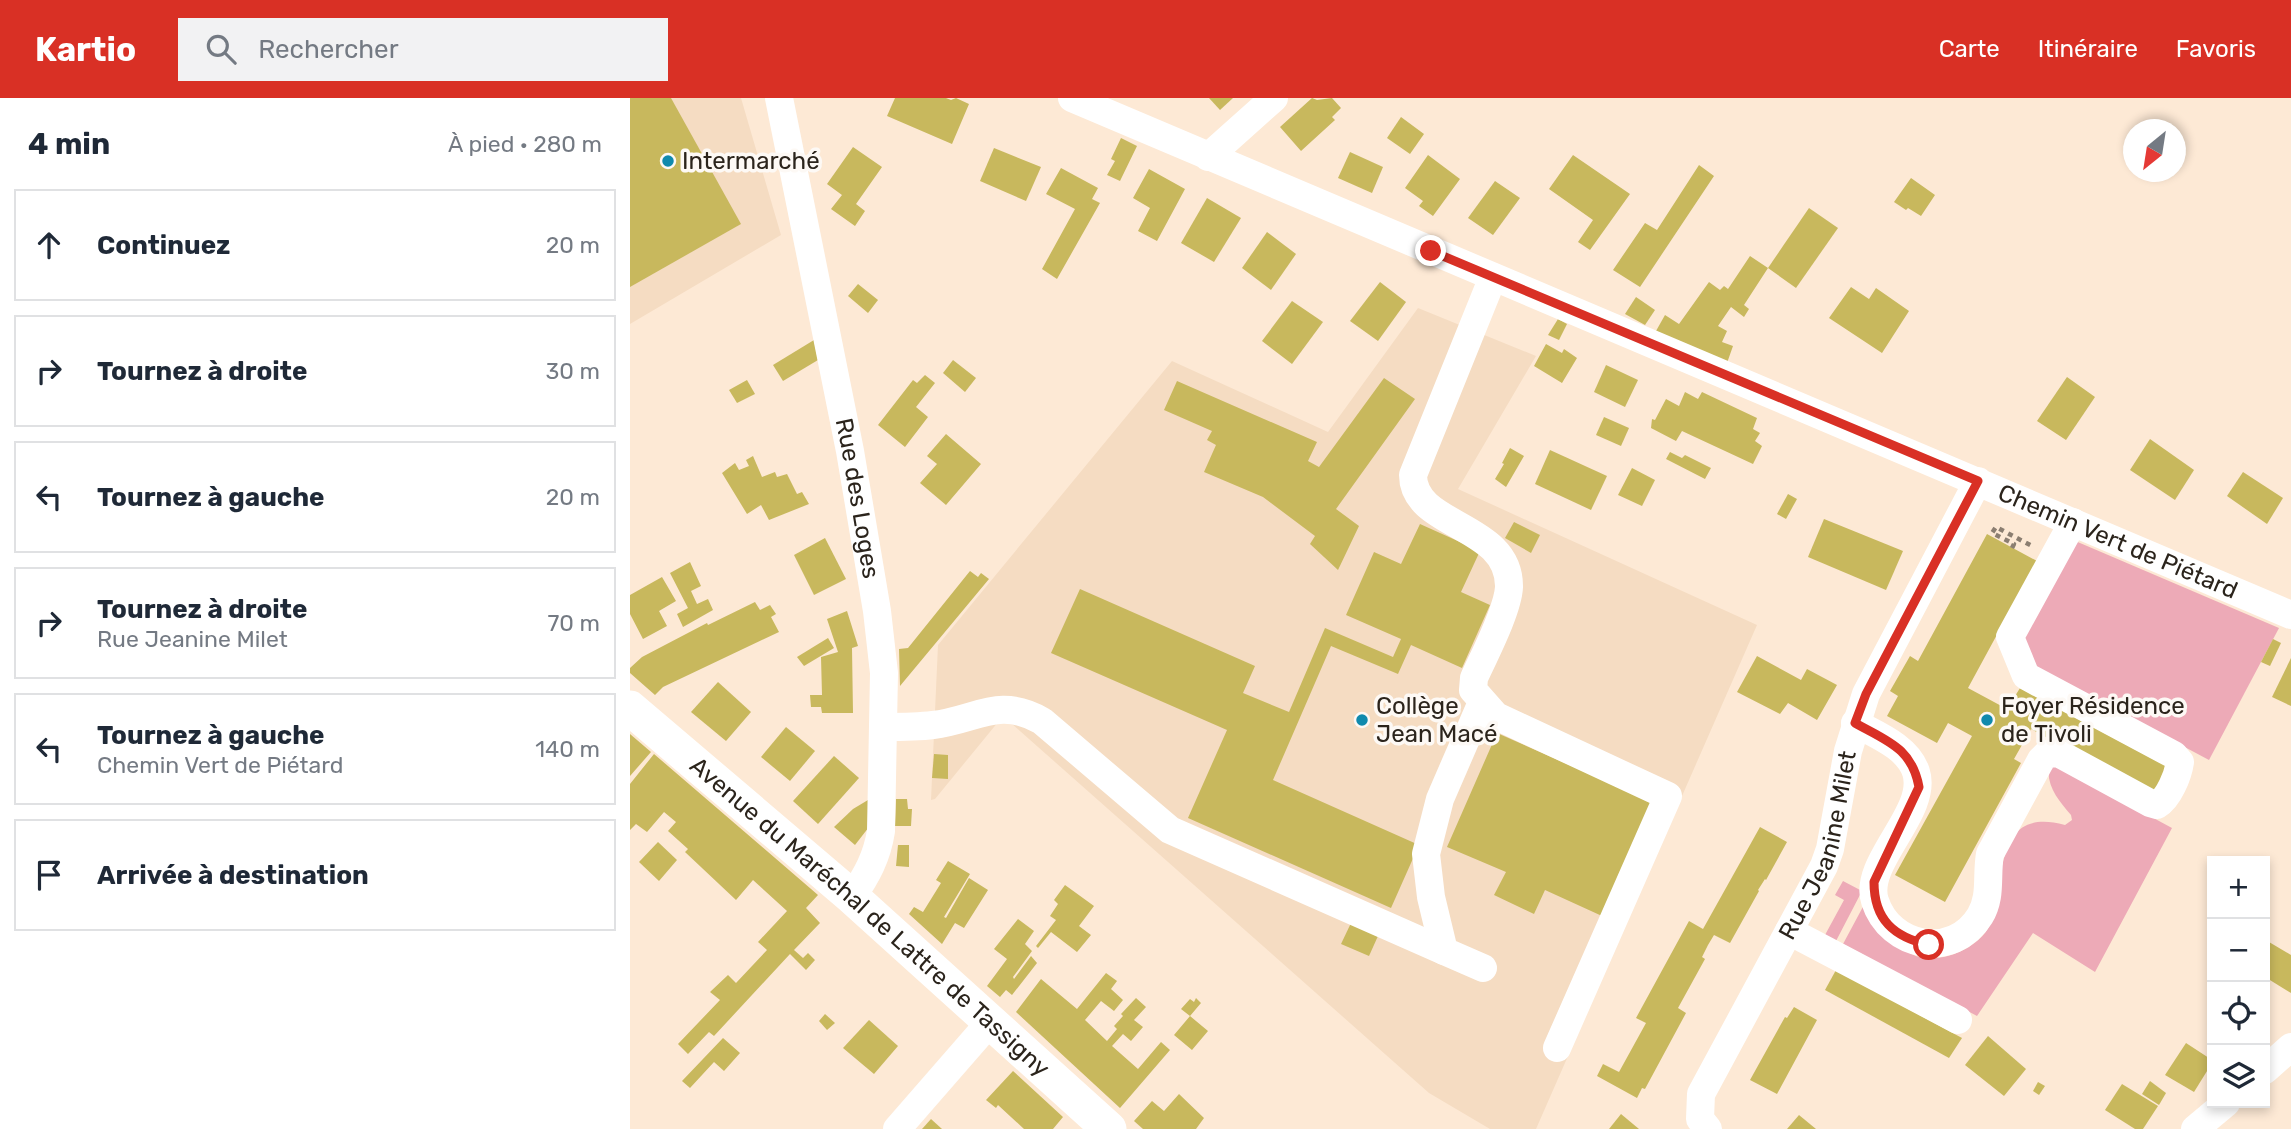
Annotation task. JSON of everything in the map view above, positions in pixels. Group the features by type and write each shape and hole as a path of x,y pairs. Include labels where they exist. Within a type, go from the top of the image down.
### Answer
{"main road":[{"name":"Avenue du Maréchal de Lattre de Tassigny","path":"630,708 852,897 1109,1129"}],"street":[{"name":"Rue des Loges","path":"779,98 850,451 877,611 884,673 881,831 871,868 852,897"},
{"name":"Chemin Vert de Piétard","path":"1072,98 2291,615"},
{"path":"1208,157 1274,98"},
{"path":"1493,277 1413,475 1413,489 1420,499 1482,538 1503,562 1509,588 1505,605 1474,678 1474,690 1496,716 1668,796 1558,1048"},
{"name":"Rue Jeanine Milet","path":"1708,1129 1700,1119 1701,1094 1824,866 1830,849 1855,723 1866,694 1978,481"},
{"path":"1855,723 1899,749 1910,759 1916,773 1919,787 1874,882 1874,899 1882,916 1893,930 1910,941 1929,945 1947,942 1967,930 1979,918 1987,902 1990,854 2041,760 2047,754 2058,753 2150,803 2157,805 2163,802 2178,772 2180,762 2174,755 2026,676 2010,637 2074,522"},
{"path":"1444,951 1426,855 1440,799 1482,702"},
{"path":"884,727 935,725 988,710 1026,712 1042,721 1170,830 1483,968"},
{"path":"1789,930 1958,1020"},
{"path":"897,1129 991,1021"},
{"path":"2270,1066 2291,1047"},
{"path":"2195,1129 2220,1108"}],"path":[{"path":"2012,548 2014,544 1993,533 1996,527 2054,558"}],"shaded area":[{"path":"630,98 741,98 781,235 630,324"},
{"name":"Collège Jean Macé","path":"1418,308 1536,356 1458,489 1757,625 1536,1129 1490,1129 1429,1093 1003,716 935,799 931,800 938,645 1172,361 1328,432"},
{"path":"2073,540 2279,628 2209,760 2033,666 2020,635"},
{"path":"2057,766 2172,828 2095,972 2033,933 1977,1016 1843,944 1865,903 1897,942 1918,957 1956,954 1978,940 1991,922 2002,867 2014,836 2025,826 2042,822 2065,825 2072,820 2049,781 2049,767"},
{"path":"1843,881 1862,891 1836,941 1825,935 1844,900 1835,895"}],"building":[{"name":"Intermarché","path":"630,98 671,98 741,224 630,287"},
{"path":"895,98 956,98 969,104 952,144 887,116"},
{"path":"1209,98 1233,98 1220,110"},
{"path":"1312,98 1332,98 1341,108 1332,117 1335,120 1301,151 1280,127"},
{"path":"1401,117 1424,134 1410,154 1387,138"},
{"path":"1121,138 1137,146 1120,181 1107,175 1115,161 1111,159"},
{"path":"853,147 882,167 856,204 865,211 855,226 831,209 842,195 827,184"},
{"path":"994,148 1041,167 1026,201 980,181"},
{"path":"1350,152 1383,167 1372,193 1338,178"},
{"path":"1428,155 1460,179 1433,216 1419,206 1423,201 1405,188"},
{"path":"1573,155 1630,194 1590,250 1578,242 1593,220 1549,189"},
{"path":"1699,165 1714,176 1640,287 1613,270 1645,223 1657,230"},
{"path":"1061,168 1098,188 1092,199 1100,203 1057,279 1042,269 1075,209 1046,194"},
{"path":"1149,169 1185,189 1157,241 1138,231 1150,208 1133,198"},
{"path":"1911,178 1935,195 1921,216 1894,202"},
{"path":"1495,181 1520,198 1493,235 1468,218"},
{"path":"1207,198 1241,218 1214,262 1181,243"},
{"path":"1809,208 1838,228 1796,288 1768,268"},
{"path":"1267,232 1296,254 1271,290 1242,268"},
{"path":"1750,256 1768,268 1744,305 1749,309 1744,317 1731,307 1718,326 1727,331 1722,342 1733,346 1727,363 1656,331 1665,315 1679,324 1709,282 1720,290 1724,286 1728,289"},
{"path":"1380,282 1406,302 1378,341 1350,321"},
{"path":"858,284 878,300 868,313 848,296"},
{"path":"1851,287 1869,299 1876,288 1909,311 1882,353 1829,318"},
{"path":"1636,297 1655,310 1645,325 1625,314"},
{"path":"1292,301 1323,322 1292,364 1262,341"},
{"path":"1558,319 1567,324 1559,340 1548,335"},
{"path":"814,340 818,360 783,381 773,365"},
{"path":"1546,344 1562,353 1564,349 1577,358 1562,383 1534,366"},
{"path":"953,360 976,378 965,392 943,373"},
{"path":"1606,365 1638,380 1625,407 1594,392"},
{"path":"925,375 935,383 916,407 928,417 905,447 878,425 913,380 917,383"},
{"path":"2067,377 2095,397 2066,440 2037,421"},
{"path":"1384,378 1415,399 1336,509 1359,526 1338,570 1310,544 1315,536 1263,497 1204,472 1216,445 1207,440 1212,431 1164,410 1177,381 1317,442 1308,461 1319,467"},
{"path":"747,380 755,394 737,403 729,390"},
{"path":"1685,392 1698,399 1702,392 1757,418 1753,429 1760,433 1755,441 1762,446 1753,464 1682,431 1676,441 1651,428 1652,419 1655,420 1666,399 1679,406"},
{"path":"1604,417 1629,428 1621,446 1596,435"},
{"path":"946,434 981,464 946,505 920,483 937,464 927,456"},
{"path":"2150,439 2194,470 2175,500 2130,470"},
{"path":"1510,448 1524,456 1506,487 1495,479"},
{"path":"1550,450 1607,476 1591,510 1535,484"},
{"path":"1670,452 1682,458 1685,455 1711,468 1705,479 1666,459"},
{"path":"753,456 762,477 775,472 777,477 787,474 797,494 802,492 809,504 769,520 761,505 747,514 722,473 735,463 739,470 749,466 746,460"},
{"path":"1632,468 1655,480 1642,506 1618,495"},
{"path":"2243,472 2283,498 2267,524 2227,496"},
{"path":"1788,494 1797,499 1786,519 1777,514"},
{"path":"1824,519 1903,551 1886,590 1808,557"},
{"path":"1514,522 1540,535 1531,553 1505,538"},
{"path":"1420,524 1480,551 1461,592 1490,605 1462,668 1411,645 1398,674 1331,646 1273,780 1419,845 1391,908 1188,818 1227,730 1051,653 1080,589 1255,666 1243,693 1289,712 1325,628 1393,657 1401,639 1346,615 1374,552 1401,564"},
{"name":"Foyer Résidence de Tivoli","path":"1987,534 2037,561 1968,688 2007,709 2020,688 2168,767 2153,796 2031,729 2014,759 2021,763 1945,902 1895,875 1972,736 1948,723 1937,743 1887,716 1898,696 1890,691 1910,656 1918,661"},
{"path":"825,538 846,579 814,595 794,555"},
{"path":"690,562 701,586 691,591 697,604 708,599 713,610 683,627 677,614 688,608 670,573"},
{"path":"970,571 978,577 981,573 989,579 900,686 899,649 908,648"},
{"path":"662,577 676,601 659,611 667,626 643,639 630,614 630,595"},
{"path":"755,602 760,610 770,605 776,614 771,617 779,632 663,687 655,695 630,673 630,668 642,657 707,623 708,625"},
{"path":"847,611 858,646 852,648 853,713 822,713 821,707 811,707 810,695 822,695 821,657 838,652 827,619"},
{"path":"828,638 834,648 804,666 797,657"},
{"path":"2273,639 2281,643 2270,666 2261,662"},
{"path":"1757,656 1801,680 1807,669 1837,685 1817,720 1788,703 1780,714 1737,692"},
{"path":"2291,658 2291,706 2272,697"},
{"path":"718,682 751,712 726,741 691,712"},
{"path":"786,727 815,751 790,781 761,757"},
{"path":"1497,733 1653,802 1602,916 1545,890 1534,914 1494,895 1506,872 1447,847"},
{"path":"630,734 651,752 630,776"},
{"path":"654,754 818,895 806,908 820,923 794,950 803,958 808,953 815,960 806,970 790,954 714,1036 709,1032 688,1054 678,1044 720,1000 710,992 728,975 736,983 767,950 758,942 787,911 753,880 736,900 685,852 688,849 668,831 676,822 664,812 647,832 636,824 630,830 630,784"},
{"path":"934,754 948,755 948,779 932,778"},
{"path":"834,756 859,778 818,824 793,801"},
{"path":"896,799 907,799 908,809 912,809 911,826 895,826"},
{"path":"868,800 869,827 855,845 834,827 853,809"},
{"path":"1760,827 1787,842 1730,943 1714,935 1708,945 1702,957 1705,959 1678,1008 1686,1013 1645,1089 1642,1088 1637,1098 1597,1076 1603,1064 1619,1072 1646,1023 1636,1018 1689,921 1703,929"},
{"path":"658,842 677,860 659,881 639,862"},
{"path":"898,845 909,845 909,867 896,866"},
{"path":"948,861 970,874 944,917 946,918 969,878 988,890 964,928 955,923 942,944 909,914 914,907 923,912 941,883 936,880"},
{"path":"1065,885 1094,906 1079,926 1091,935 1077,952 1051,932 1038,948 1036,946 1056,920 1050,916 1058,904 1054,900"},
{"path":"1018,919 1034,931 1025,944 1032,951 1014,979 1031,956 1037,963 1012,995 1006,990 1000,997 987,986 1007,959 994,949"},
{"path":"1351,923 1378,936 1369,956 1341,944"},
{"path":"2270,943 2291,955 2291,993 2270,980"},
{"path":"1836,970 1962,1038 1949,1058 1825,990"},
{"path":"1106,973 1117,981 1111,989 1123,1000 1114,1011 1101,1001 1085,1020 1107,1041 1117,1029 1114,1026 1123,1016 1121,1014 1136,998 1146,1007 1134,1020 1143,1027 1131,1041 1123,1034 1112,1046 1138,1069 1161,1042 1170,1050 1120,1108 1016,1012 1041,979 1077,1009"},
{"path":"1196,998 1201,1003 1190,1016 1181,1009 1190,999 1194,1002"},
{"path":"1794,1007 1817,1020 1777,1094 1750,1080 1785,1017 1787,1018"},
{"path":"825,1014 835,1023 827,1030 819,1021"},
{"path":"1190,1016 1208,1031 1192,1050 1174,1035"},
{"path":"869,1020 898,1046 874,1074 843,1048"},
{"path":"1988,1036 2026,1069 2004,1096 1965,1065"},
{"path":"723,1038 740,1053 724,1071 714,1062 690,1088 682,1081"},
{"path":"2186,1043 2207,1057 2207,1071 2194,1092 2165,1075"},
{"path":"1013,1071 1063,1117 1053,1129 1024,1129 998,1105 996,1108 986,1100"},
{"path":"2150,1081 2166,1093 2159,1105 2142,1094"},
{"path":"2038,1082 2045,1086 2039,1095 2033,1091"},
{"path":"2122,1084 2158,1106 2143,1129 2135,1129 2105,1110"},
{"path":"1179,1094 1204,1118 1196,1129 1143,1129 1134,1121 1152,1101 1164,1111"},
{"path":"1621,1114 1639,1129 1609,1129"},
{"path":"1799,1115 1816,1129 1787,1129"},
{"path":"931,1119 942,1129 922,1129"}],"place":[{"name":"Intermarché","path":"668,161"},
{"name":"Collège Jean Macé","path":"1362,720"},
{"name":"Foyer Résidence de Tivoli","path":"1987,720"}],"route":[{"path":"1431,251 1978,481 1866,694 1855,723 1899,749 1910,759 1916,773 1919,787 1874,882 1874,899 1893,930 1910,941 1929,945"}]}
